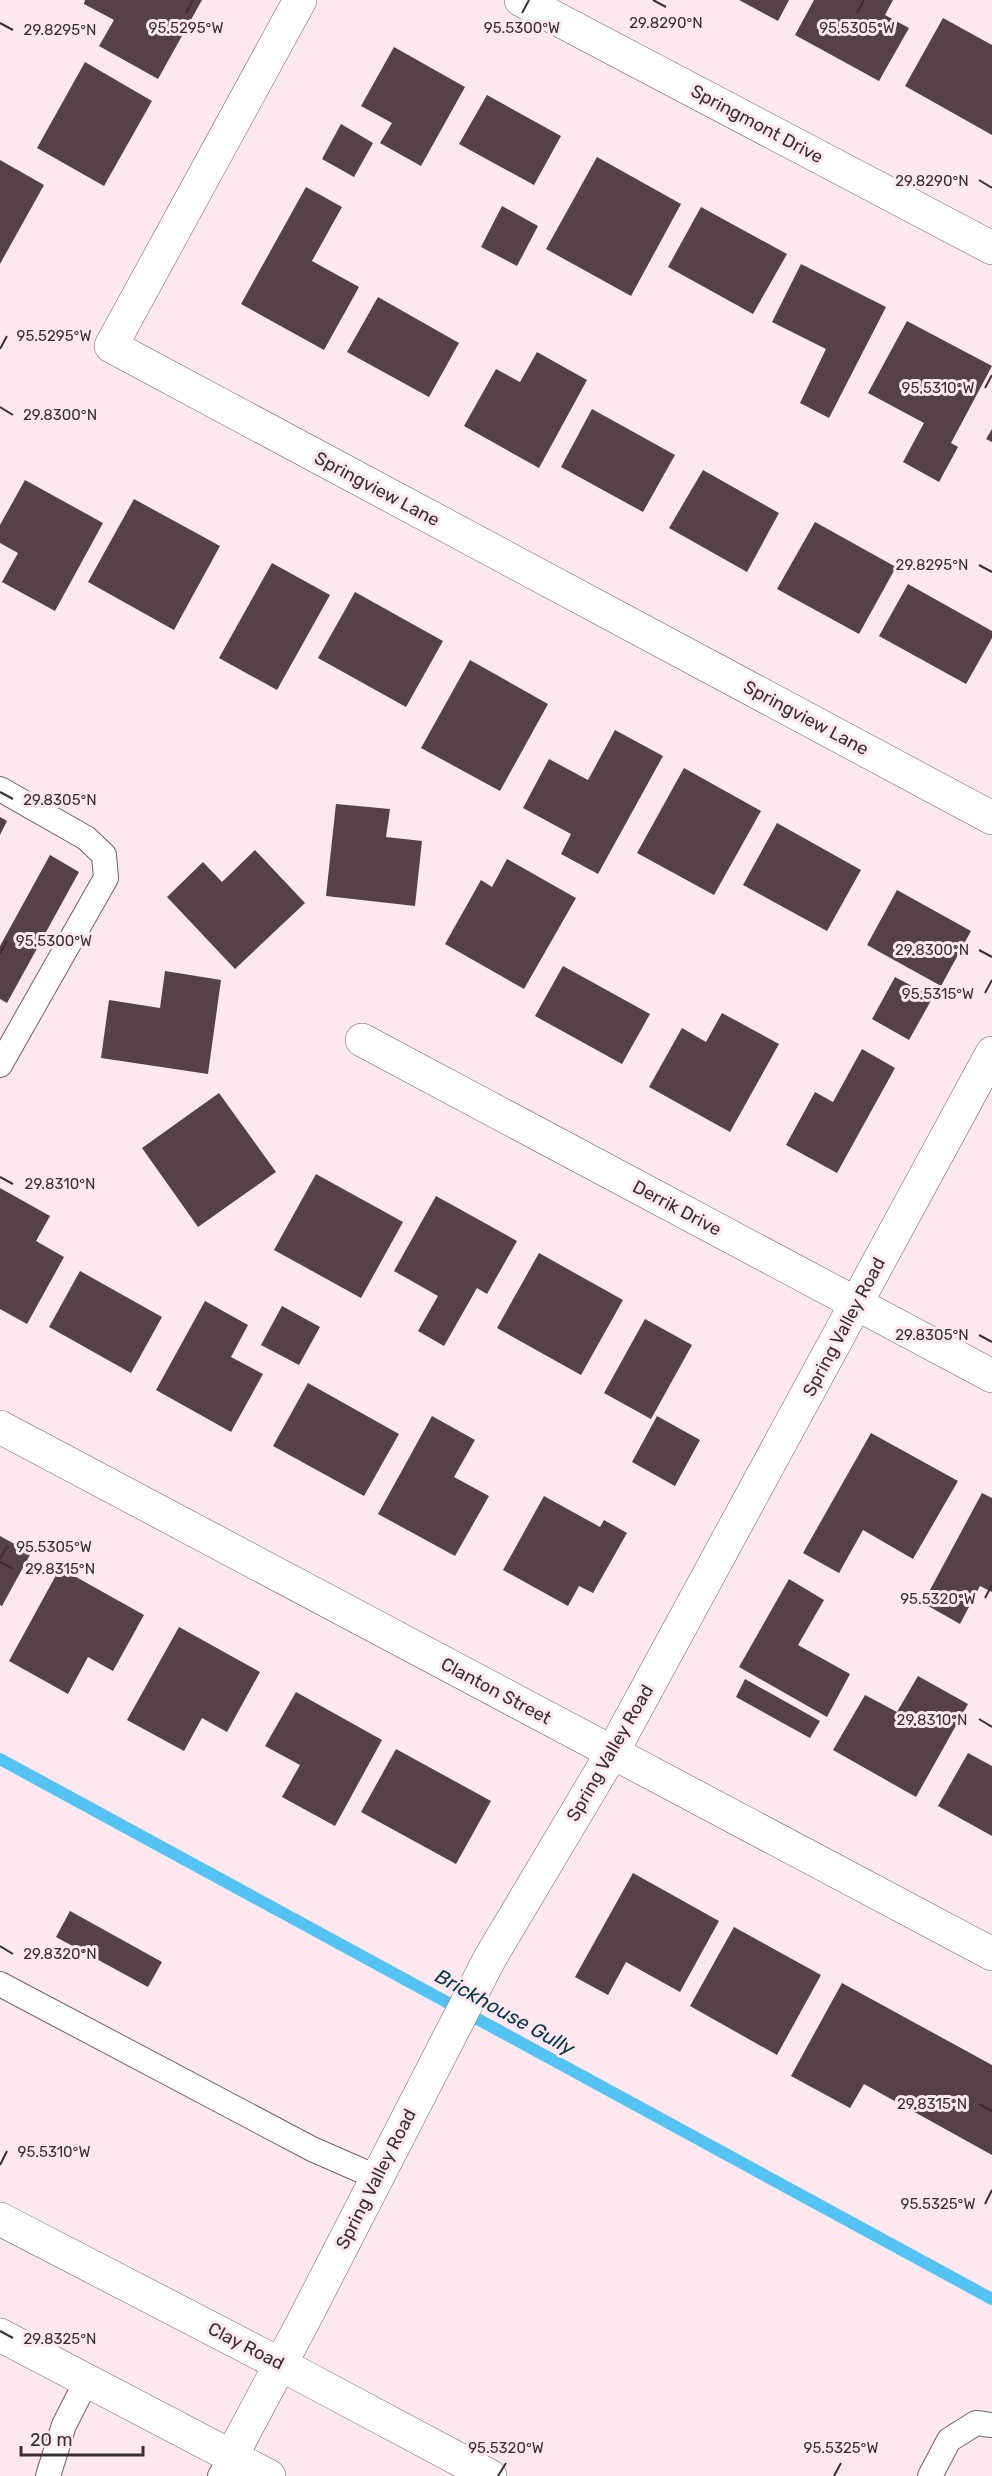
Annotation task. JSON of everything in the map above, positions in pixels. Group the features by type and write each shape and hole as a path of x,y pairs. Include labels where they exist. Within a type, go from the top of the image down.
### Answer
{"street":[{"name":"Springview Lane","path":"300,0 111,346 992,818"},
{"name":"Springmont Drive","path":"521,0 992,248"},
{"name":"Derrik Drive","path":"362,1040 992,1376"},
{"name":"Spring Valley Road","path":"226,2465 490,1958 612,1753 992,1053"},
{"name":"Clanton Street","path":"0,1427 992,1954"},
{"name":"Clay Road","path":"0,2219 490,2476"},
{"path":"0,2335 87,2380 226,2465 270,2476"}],"lane":[{"path":"0,789 86,838 104,855 106,878 0,1065"},
{"path":"0,1984 312,2149 376,2176"},
{"path":"48,2476 64,2425 87,2380"},
{"path":"930,2476 950,2440 976,2423 992,2425"}],"building":[{"path":"85,0 202,0 158,79 99,46 114,20 84,4"},
{"path":"739,0 789,0 778,21"},
{"path":"814,0 893,0 885,15 909,28 879,81 795,35"},
{"path":"943,18 992,45 992,135 905,86"},
{"path":"394,47 465,87 421,166 380,143 392,123 361,106"},
{"path":"85,62 152,101 104,186 37,148"},
{"path":"487,95 561,136 534,185 459,144"},
{"path":"341,124 373,143 354,177 322,159"},
{"path":"597,157 681,204 631,296 546,249"},
{"path":"0,160 44,185 0,264"},
{"path":"306,187 342,207 312,261 359,287 324,350 241,304"},
{"path":"502,206 538,226 517,266 481,247"},
{"path":"701,207 787,254 753,314 668,267"},
{"path":"801,264 886,307 829,418 800,403 826,349 772,322"},
{"path":"378,297 459,343 429,397 347,352"},
{"path":"907,321 992,366 951,443 958,447 939,482 903,462 924,423 868,393"},
{"path":"537,352 587,380 539,468 464,426 496,369 520,382"},
{"path":"592,409 675,455 643,512 561,467"},
{"path":"992,429 992,442 986,439"},
{"path":"703,470 779,513 747,572 669,528"},
{"path":"25,480 103,523 55,611 2,582 18,553 0,543 0,525"},
{"path":"134,499 220,546 174,630 88,582"},
{"path":"815,522 896,567 859,634 777,589"},
{"path":"272,563 330,595 277,690 219,658"},
{"path":"908,584 992,631 992,638 966,684 879,636"},
{"path":"355,592 443,641 406,707 318,658"},
{"path":"470,660 548,704 500,791 421,748"},
{"path":"615,730 663,756 598,874 561,854 571,834 523,808 549,759 588,780"},
{"path":"684,768 761,811 714,895 637,853"},
{"path":"336,804 390,809 386,837 422,841 415,906 326,896"},
{"path":"0,817 7,821 0,835"},
{"path":"777,823 861,870 827,931 743,885"},
{"path":"255,850 305,903 235,969 167,897 203,862 222,882"},
{"path":"50,855 79,872 7,1003 0,999 0,946"},
{"path":"507,859 576,898 524,989 445,944 481,880 492,887"},
{"path":"897,890 971,931 941,986 867,945"},
{"path":"563,966 650,1014 622,1064 535,1016"},
{"path":"165,971 221,980 208,1074 101,1058 109,1000 160,1008"},
{"path":"895,977 933,997 909,1040 872,1019"},
{"path":"722,1013 779,1044 730,1132 649,1087 682,1028 706,1042"},
{"path":"862,1049 895,1068 837,1173 786,1145 815,1092 833,1102"},
{"path":"219,1093 276,1172 198,1227 142,1148"},
{"path":"316,1174 403,1222 361,1298 274,1250"},
{"path":"0,1188 50,1216 36,1241 64,1257 27,1324 0,1309"},
{"path":"436,1196 517,1241 487,1294 477,1288 444,1346 418,1331 438,1296 394,1271"},
{"path":"539,1253 623,1300 581,1375 497,1328"},
{"path":"80,1271 162,1317 131,1373 49,1327"},
{"path":"205,1301 248,1325 231,1357 263,1374 231,1432 156,1390"},
{"path":"282,1306 320,1327 299,1365 261,1345"},
{"path":"645,1319 692,1345 651,1419 604,1393"},
{"path":"308,1383 399,1434 364,1496 273,1446"},
{"path":"432,1416 475,1440 454,1477 489,1496 455,1556 378,1514"},
{"path":"657,1416 700,1440 675,1486 632,1462"},
{"path":"871,1433 958,1481 913,1559 863,1530 839,1573 803,1553"},
{"path":"982,1493 992,1498 992,1592 980,1586 960,1624 923,1603"},
{"path":"544,1496 600,1527 604,1520 627,1533 593,1593 579,1586 568,1606 503,1570"},
{"path":"0,1536 31,1553 2,1606 0,1605"},
{"path":"60,1568 144,1615 113,1671 88,1657 68,1694 9,1661"},
{"path":"789,1579 824,1600 798,1645 850,1674 827,1717 739,1667"},
{"path":"179,1627 260,1672 227,1732 202,1718 184,1751 127,1720"},
{"path":"918,1676 968,1704 916,1797 833,1750 865,1695 897,1712"},
{"path":"745,1679 820,1721 810,1738 736,1697"},
{"path":"296,1692 382,1740 335,1826 282,1797 300,1765 265,1746"},
{"path":"396,1749 491,1801 456,1864 361,1812"},
{"path":"968,1753 992,1766 992,1836 938,1806"},
{"path":"633,1873 719,1921 680,1992 626,1962 608,1995 575,1977"},
{"path":"70,1911 162,1962 148,1987 56,1937"},
{"path":"734,1927 821,1975 777,2055 690,2006"},
{"path":"842,1983 992,2065 992,2155 864,2084 850,2108 791,2076"}],"waterway":[{"name":"Brickhouse Gully","path":"0,1759 992,2299"}]}
